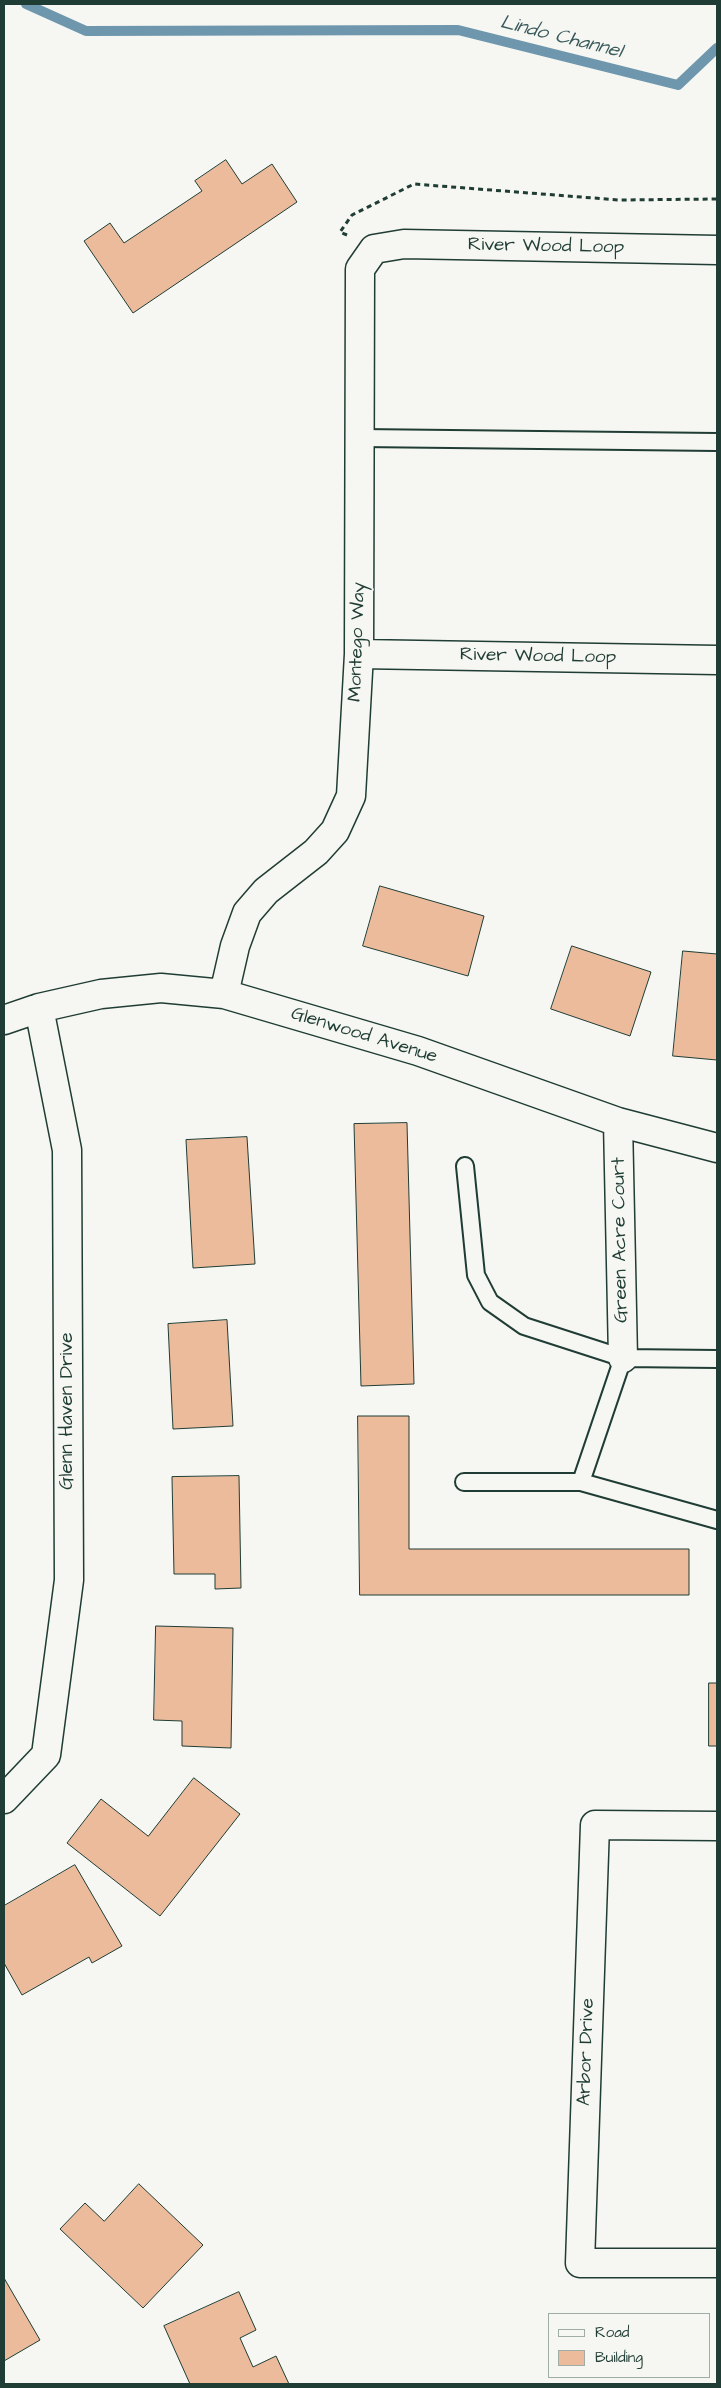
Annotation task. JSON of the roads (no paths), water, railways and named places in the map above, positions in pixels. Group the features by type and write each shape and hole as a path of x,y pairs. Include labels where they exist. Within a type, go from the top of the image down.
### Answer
{"street":[{"name":"River Wood Loop","path":"374,249 404,244 717,250"},
{"name":"Montego Way","path":"224,994 235,946 247,913 266,891 316,852 335,831 351,796 359,654 360,269 374,249"},
{"name":"River Wood Loop","path":"359,654 717,660"},
{"name":"Glenwood Avenue","path":"4,1020 39,1008 101,994 161,988 224,994 418,1051 618,1122 717,1148"},
{"name":"Glenn Haven Drive","path":"4,1799 46,1755 69,1580 68,1150 39,1008"},
{"name":"Green Acre Court","path":"618,1122 623,1358"},
{"name":"Arbor Drive","path":"717,1826 595,1825 580,2263 717,2263"}],"lane":[{"path":"361,438 717,442"},
{"path":"465,1166 476,1275 490,1302 524,1326 623,1358 717,1359"},
{"path":"581,1482 623,1358"},
{"path":"464,1482 581,1482 717,1520"}],"waterway":[{"name":"Lindo Channel","path":"26,4 86,31 458,30 678,85 717,48"}]}
